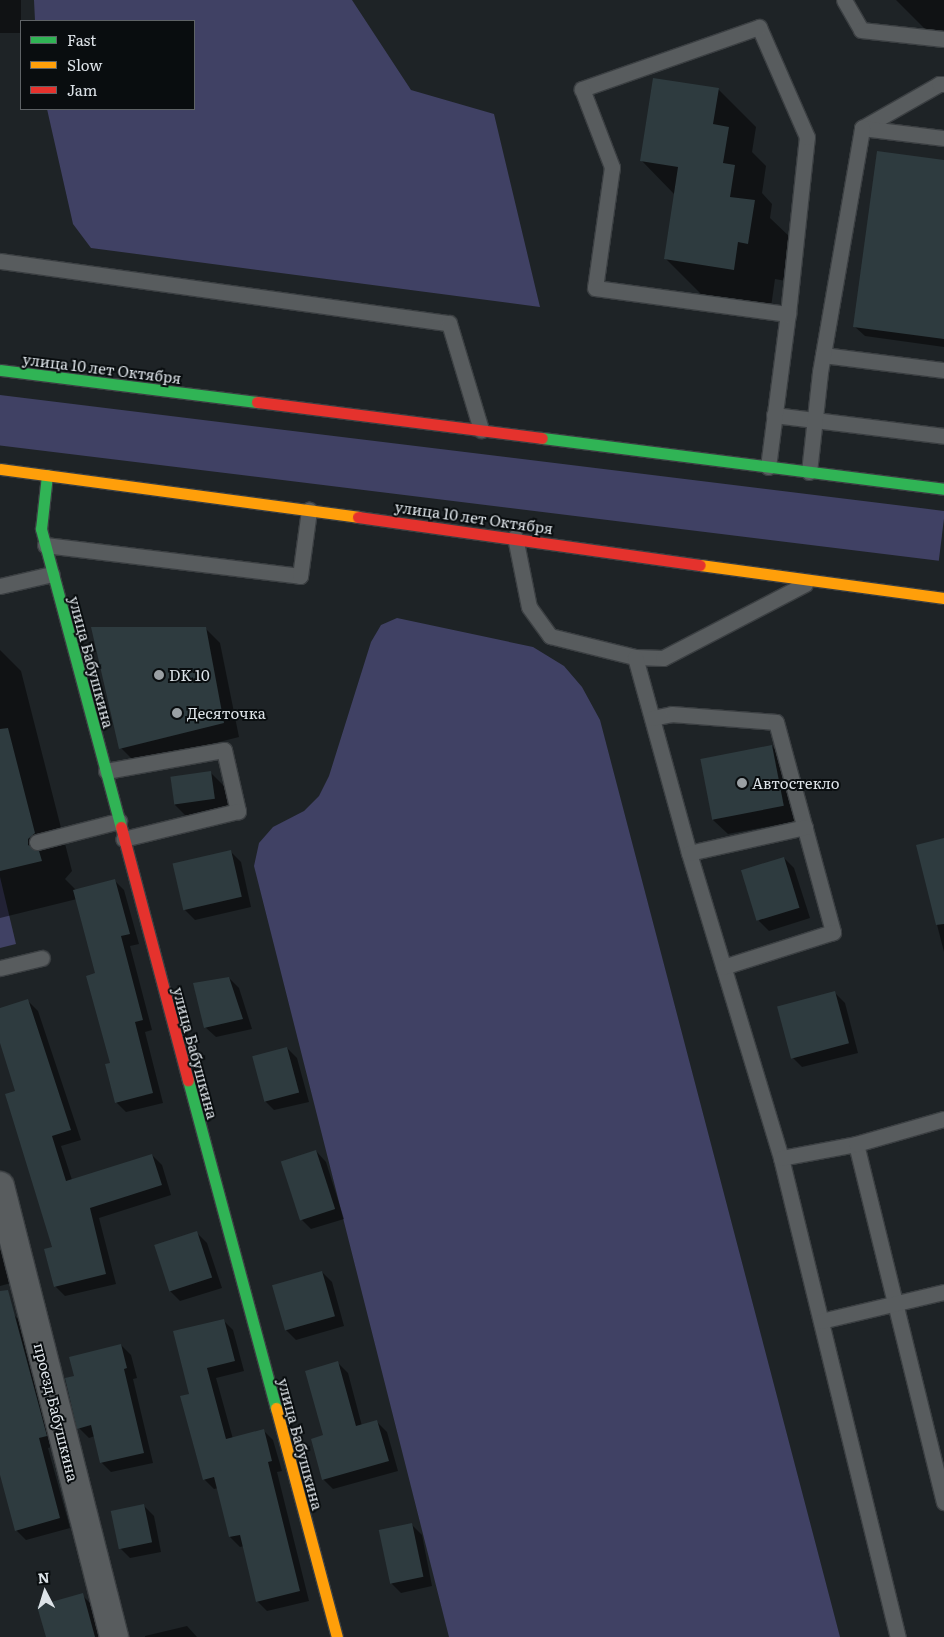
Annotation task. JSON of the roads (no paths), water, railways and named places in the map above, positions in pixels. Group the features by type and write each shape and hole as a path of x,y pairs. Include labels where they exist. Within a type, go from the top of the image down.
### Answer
{"main road":[{"name":"улица 10 лет Октября","path":"0,370 944,489"},
{"name":"улица 10 лет Октября","path":"0,469 515,537 808,582 944,598"},
{"name":"улица Бабушкина","path":"47,475 41,529 52,574 337,1637"}],"street":[{"name":"проезд Бабушкина","path":"0,1186 114,1637"}],"lane":[{"path":"844,0 861,30 944,40"},
{"path":"768,467 788,314 807,137 758,27 582,89 612,167 595,288 788,314"},
{"path":"862,128 939,84 944,84"},
{"path":"862,128 944,138"},
{"path":"809,472 813,419 862,128"},
{"path":"0,262 449,323 482,430"},
{"path":"823,355 944,370"},
{"path":"774,415 944,436"},
{"path":"45,544 300,576 309,510"},
{"path":"515,537 530,607 550,636 635,657 663,658 808,582"},
{"path":"0,586 52,574"},
{"path":"635,657 689,853 781,1158 898,1637"},
{"path":"652,718 672,714 776,722 834,932 723,967"},
{"path":"106,771 224,750 238,811 124,839"},
{"path":"37,842 119,821"},
{"path":"689,853 805,827"},
{"path":"0,968 42,958"},
{"path":"781,1158 856,1144 944,1119"},
{"path":"856,1144 944,1502"},
{"path":"821,1321 944,1292"}],"place":[{"name":"DK 10","path":"159,675"},
{"name":"Десяточка","path":"177,713"},
{"name":"Автостекло","path":"742,783"}]}
